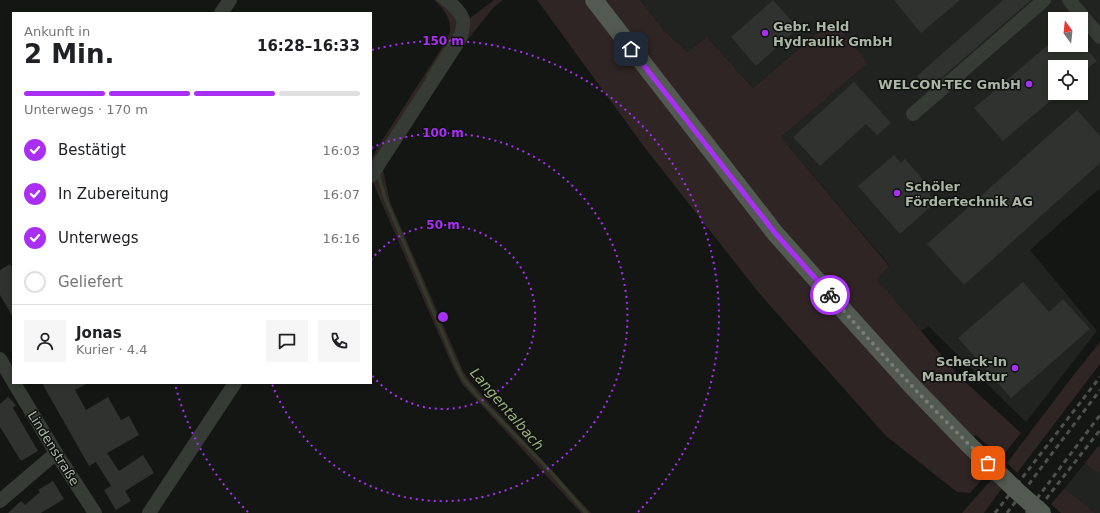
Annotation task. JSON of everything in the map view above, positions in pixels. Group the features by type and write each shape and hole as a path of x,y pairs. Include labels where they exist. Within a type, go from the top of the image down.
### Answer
{"main road":[{"path":"594,0 775,233 906,379 968,444 1042,513"}],"street":[{"path":"222,12 230,0"},
{"path":"372,174 458,42 463,31 464,21 459,10 447,0"},
{"path":"913,114 1044,0"},
{"path":"1069,0 1100,37"},
{"name":"Lindenstraße","path":"0,359 12,379"},
{"name":"Lindenstraße","path":"15,384 56,453 95,513"},
{"path":"149,513 234,384"},
{"path":"0,501 56,453"}],"shaded area":[{"path":"434,0 442,0 454,10 460,30 372,166 372,158 378,147 443,46 449,33 450,27 448,18"},
{"path":"494,0 503,0 493,8 452,59 469,19"},
{"path":"537,0 584,0 653,89 987,474 970,493 957,492 886,436 759,293 645,148"},
{"path":"603,0 640,0 662,28 687,52 707,37 753,88 832,20 868,63 781,137 889,266 877,279 960,377 1021,433 1001,458 976,435 973,437 925,388 833,286 788,234 694,118"},
{"path":"640,0 1100,0 1100,188 1030,250 1097,331 1026,422 928,326 921,331 877,279 889,265 781,137 867,63 832,20 753,88 707,37 687,52 662,28"},
{"path":"382,165 390,202 463,371 488,402 591,513 581,513 462,384 452,365 374,185 373,179"},
{"path":"1100,342 1100,364 1017,473 1007,463"},
{"path":"1098,446 1100,448 1100,471 1098,474 1085,463"},
{"path":"1085,463 1098,473 1100,471 1100,513 1095,513 1065,488"},
{"path":"992,479 1002,488 984,513 962,513"},
{"path":"1065,488 1095,513 1061,513 1051,504"}],"building":[{"name":"Gebr. Held Hydraulik GmbH","path":"773,0 798,28 756,66 731,37"},
{"path":"894,0 960,0 921,33"},
{"path":"1003,0 1031,0 929,89 917,76"},
{"name":"WELCON-TEC GmbH","path":"1048,45 1048,52 1088,52 1088,51 1097,61 1088,68 1088,60 1048,60 1048,100 1051,100 1003,141 974,108"},
{"path":"854,82 891,123 877,135 866,124 820,166 793,137"},
{"path":"1077,110 1100,136 1100,163 964,285 927,244"},
{"name":"Schöler Fördertechnik AG","path":"894,155 901,163 905,159 933,191 929,194 936,202 900,234 858,186"},
{"path":"10,264 12,268 12,315 0,295 0,270"},
{"name":"Scheck-In Manufaktur","path":"1023,282 1049,312 1063,299 1090,329 1011,398 958,338"},
{"path":"43,384 86,384 75,390 86,410 108,397 121,420 129,416 139,435 107,453 119,471 143,455 154,473 125,491 131,501 116,510 104,490 111,486 96,462 89,466"},
{"path":"8,397 16,405 13,408 38,451 21,461 0,427 0,404"},
{"path":"53,481 64,499 41,513 8,513 21,501 25,505 40,492 38,490"}],"waterway":[{"name":"Langentalbach","path":"438,0 444,5"},
{"name":"Langentalbach","path":"428,76 455,34"},
{"name":"Langentalbach","path":"378,173 385,198 456,365 464,380 481,400 550,471 586,513"}],"railway":[{"path":"995,513 1100,377"},
{"path":"1007,513 1100,390"},
{"path":"1026,513 1100,415"},
{"path":"1035,513 1100,430"}],"way so far":[{"path":"830,295 911,385 988,463"}],"place":[{"name":"Gebr. Held Hydraulik GmbH","path":"765,33"},
{"name":"WELCON-TEC GmbH","path":"1029,84"},
{"name":"Schöler Fördertechnik AG","path":"897,193"},
{"name":"Scheck-In Manufaktur","path":"1015,368"}],"route":[{"path":"631,49 775,233 830,295"}]}
